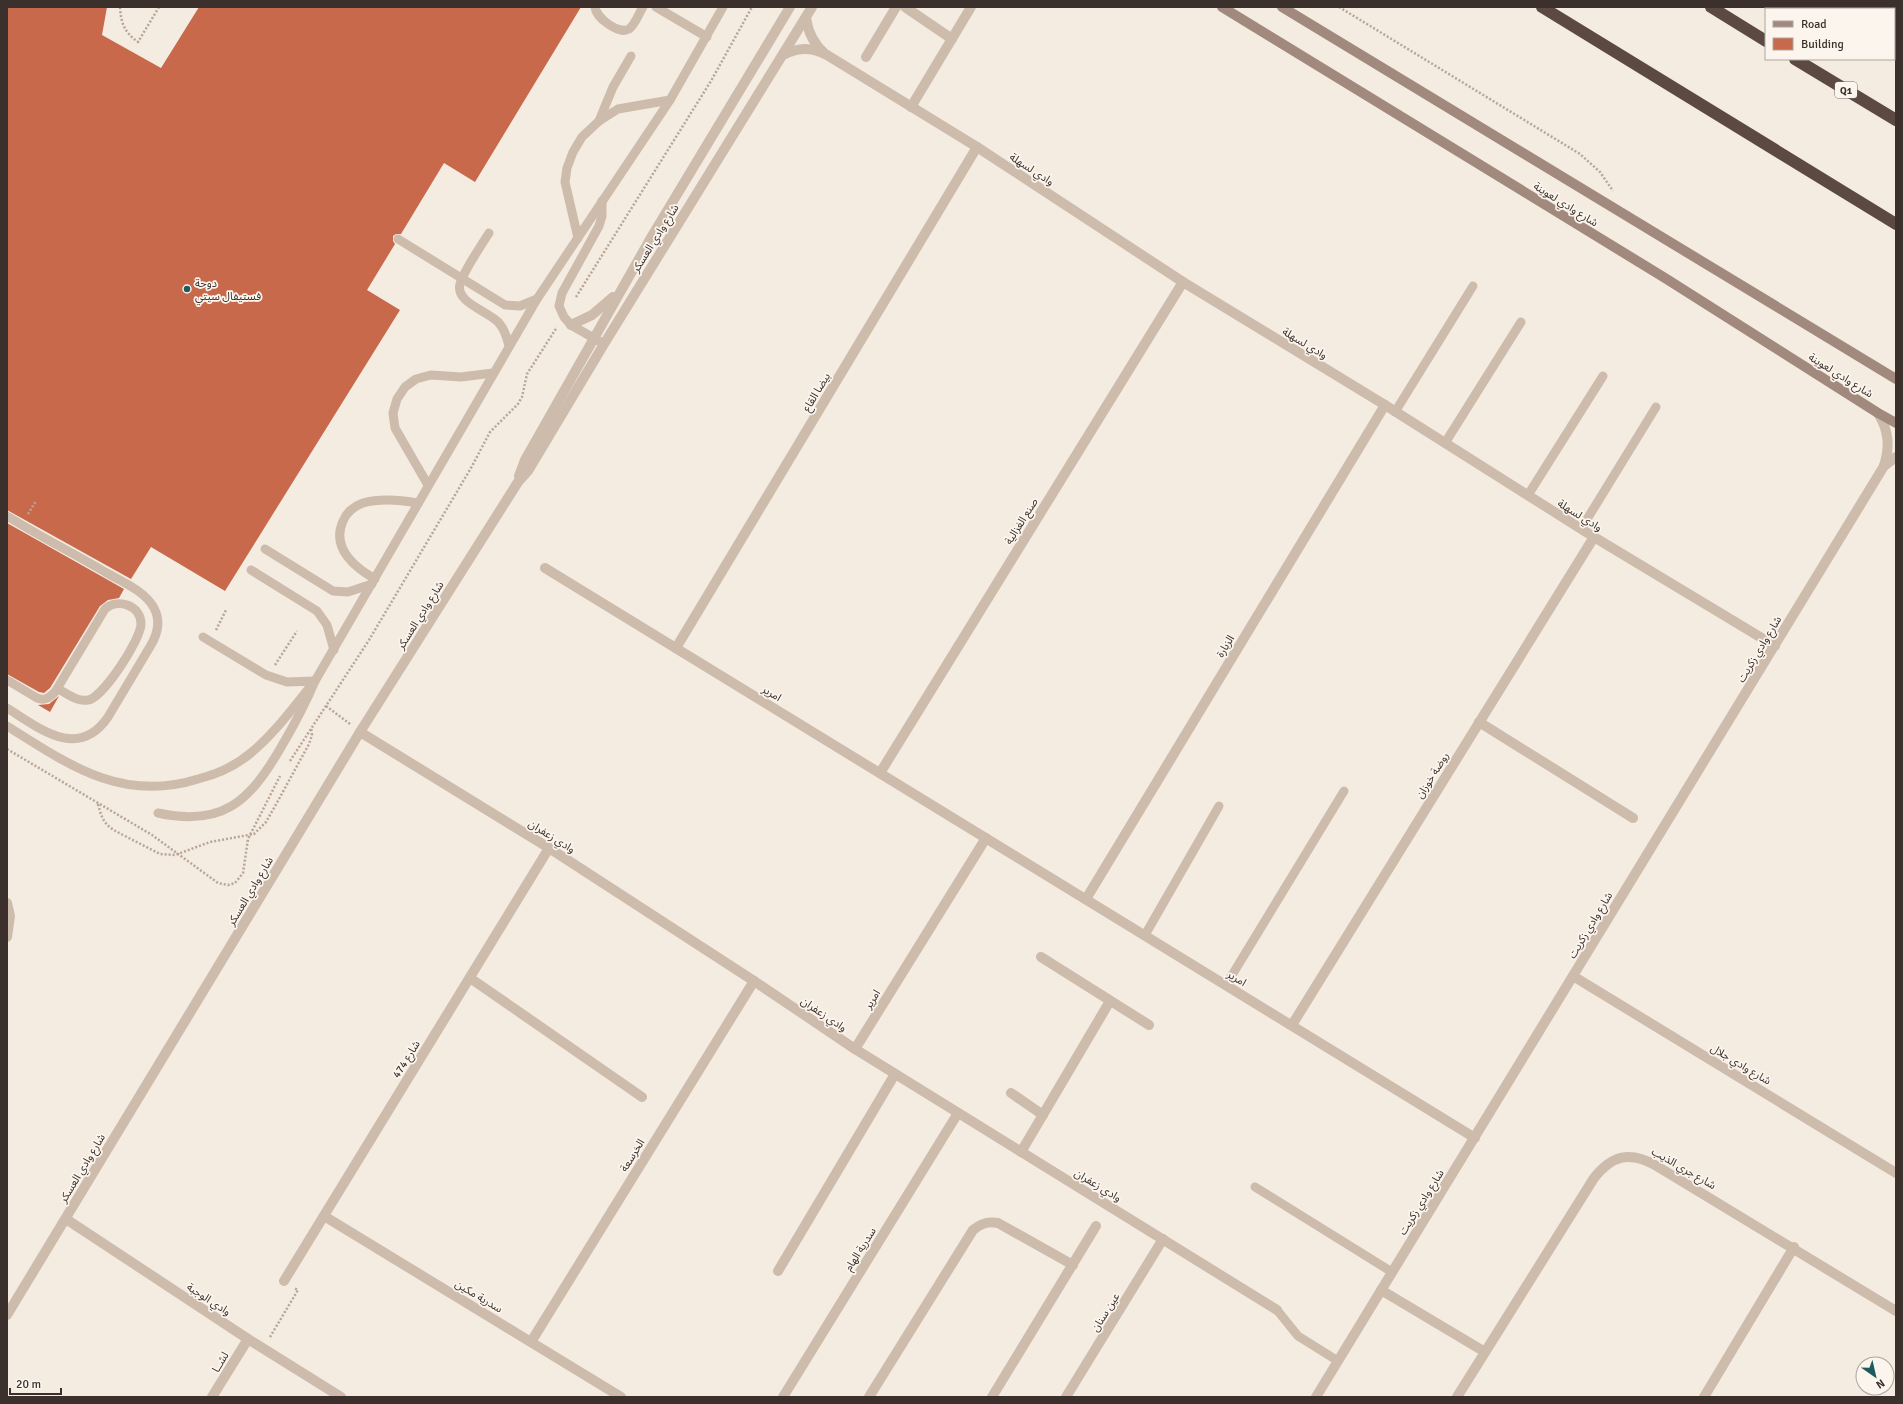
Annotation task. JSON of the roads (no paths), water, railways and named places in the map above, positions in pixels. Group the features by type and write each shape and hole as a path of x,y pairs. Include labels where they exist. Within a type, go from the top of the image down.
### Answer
{"highway":[{"path":"1542,7 1896,224"},
{"path":"1711,7 1765,40"},
{"name":"Q1","path":"1797,60 1896,120"}],"main road":[{"name":"شارع وادي لعوينة","path":"1222,7 1665,278 1878,413 1896,422"},
{"name":"شارع وادي لعوينة","path":"1282,7 1896,379"}],"street":[{"name":"شارع وادي العسكر","path":"518,482 518,476 525,460 624,285 790,7"},
{"name":"شارع وادي العسكر","path":"7,1315 360,732 518,482 528,471 604,344 812,7"},
{"path":"866,57 896,7"},
{"path":"905,7 952,39"},
{"path":"911,107 971,7"},
{"name":"وادي لسهلة","path":"806,18 812,39 827,55"},
{"name":"وادي لسهلة","path":"783,55 794,50 805,48 817,50 827,55 977,147 1183,282 1385,405 1594,537 1775,646"},
{"name":"بيضا القاع","path":"676,648 977,147"},
{"name":"صنع الغزالية","path":"880,773 1183,282"},
{"path":"571,325 598,311 624,285"},
{"name":"الزبارة","path":"1086,899 1385,405"},
{"name":"شارع وادي زكريت","path":"1316,1397 1884,466 1888,444 1887,433 1878,413"},
{"name":"شارع وادي زكريت","path":"1884,466 1896,457"},
{"name":"روضة خوزان","path":"1292,1025 1594,537"},
{"name":"امرير","path":"545,568 1475,1138"},
{"path":"1479,722 1633,818"},
{"name":"وادي زعفران","path":"360,732 549,848 754,981 855,1050 1277,1310"},
{"name":"امرير","path":"855,1050 986,838"},
{"name":"شارع 474","path":"284,1281 549,848"},
{"path":"7,903 10,916 7,937"},
{"path":"1041,957 1149,1026"},
{"name":"شارع وادي جلال","path":"1573,976 1896,1172"},
{"path":"470,978 642,1097"},
{"name":"الخرسعة","path":"531,1342 754,981"},
{"path":"1021,1152 1110,1001"},
{"path":"778,1271 895,1074"},
{"path":"1011,1093 1043,1114"},
{"name":"سدرية الهام","path":"783,1397 958,1113"},
{"name":"شارع جري الذيب","path":"1457,1397 1594,1178 1603,1167 1615,1159 1629,1156 1643,1158 1794,1247 1896,1310"},
{"name":"سدرية مكين","path":"324,1216 621,1397"},
{"name":"وادي الوجبة","path":"66,1219 248,1339 341,1397"},
{"path":"869,1397 973,1230 978,1226 991,1222 998,1223 1073,1264"},
{"path":"992,1397 1096,1226"},
{"name":"عين سنان","path":"1066,1397 1163,1239"},
{"path":"1704,1397 1794,1247"},
{"path":"1381,1290 1485,1352"},
{"name":"لشــا","path":"212,1397 248,1339"}],"lane":[{"path":"595,7 600,19 622,30 629,29 632,26 643,7"},
{"path":"656,7 707,37"},
{"path":"158,813 188,818 213,814 231,806 250,794 270,767 294,727 315,681 428,484 537,299 670,100 723,7"},
{"path":"599,121 613,87 631,56"},
{"path":"578,238 565,182 566,168 582,137 599,121 618,109 670,100"},
{"path":"602,201 602,216 599,226 559,302 561,313 571,325 604,344"},
{"path":"489,233 462,280 460,288 462,297 498,322 506,333 510,346"},
{"path":"398,239 462,280 505,305 520,306 537,299"},
{"path":"1395,412 1473,286"},
{"path":"1445,443 1521,322"},
{"path":"428,484 395,428 393,413 397,399 405,387 416,379 430,375 461,377 493,373"},
{"path":"1528,495 1603,376"},
{"path":"1581,529 1656,407"},
{"path":"373,582 342,550 339,534 344,518 349,512 363,503 387,500 418,503"},
{"path":"7,516 132,588 147,599 154,607 158,626 156,636 108,717 88,736 69,739 60,738 7,708"},
{"path":"265,549 333,591 348,592 373,582"},
{"path":"251,570 317,611 327,625 334,650"},
{"path":"7,680 37,698 43,700 47,698 54,692 105,609 109,605 118,603 135,609 140,618 139,636 102,691 90,700 83,701 77,700 60,690"},
{"path":"203,637 266,675 288,682 315,681"},
{"path":"7,726 50,753 100,778 117,784 136,787 166,786 190,782 213,775 232,766 252,752 269,736 315,681"},
{"path":"1226,985 1344,791"},
{"path":"1145,935 1219,806"},
{"path":"1255,1186 1392,1272"},
{"path":"1277,1310 1298,1336 1338,1360"}],"place":[{"name":"دوحة فستيفال سيتي","path":"187,289"}]}
